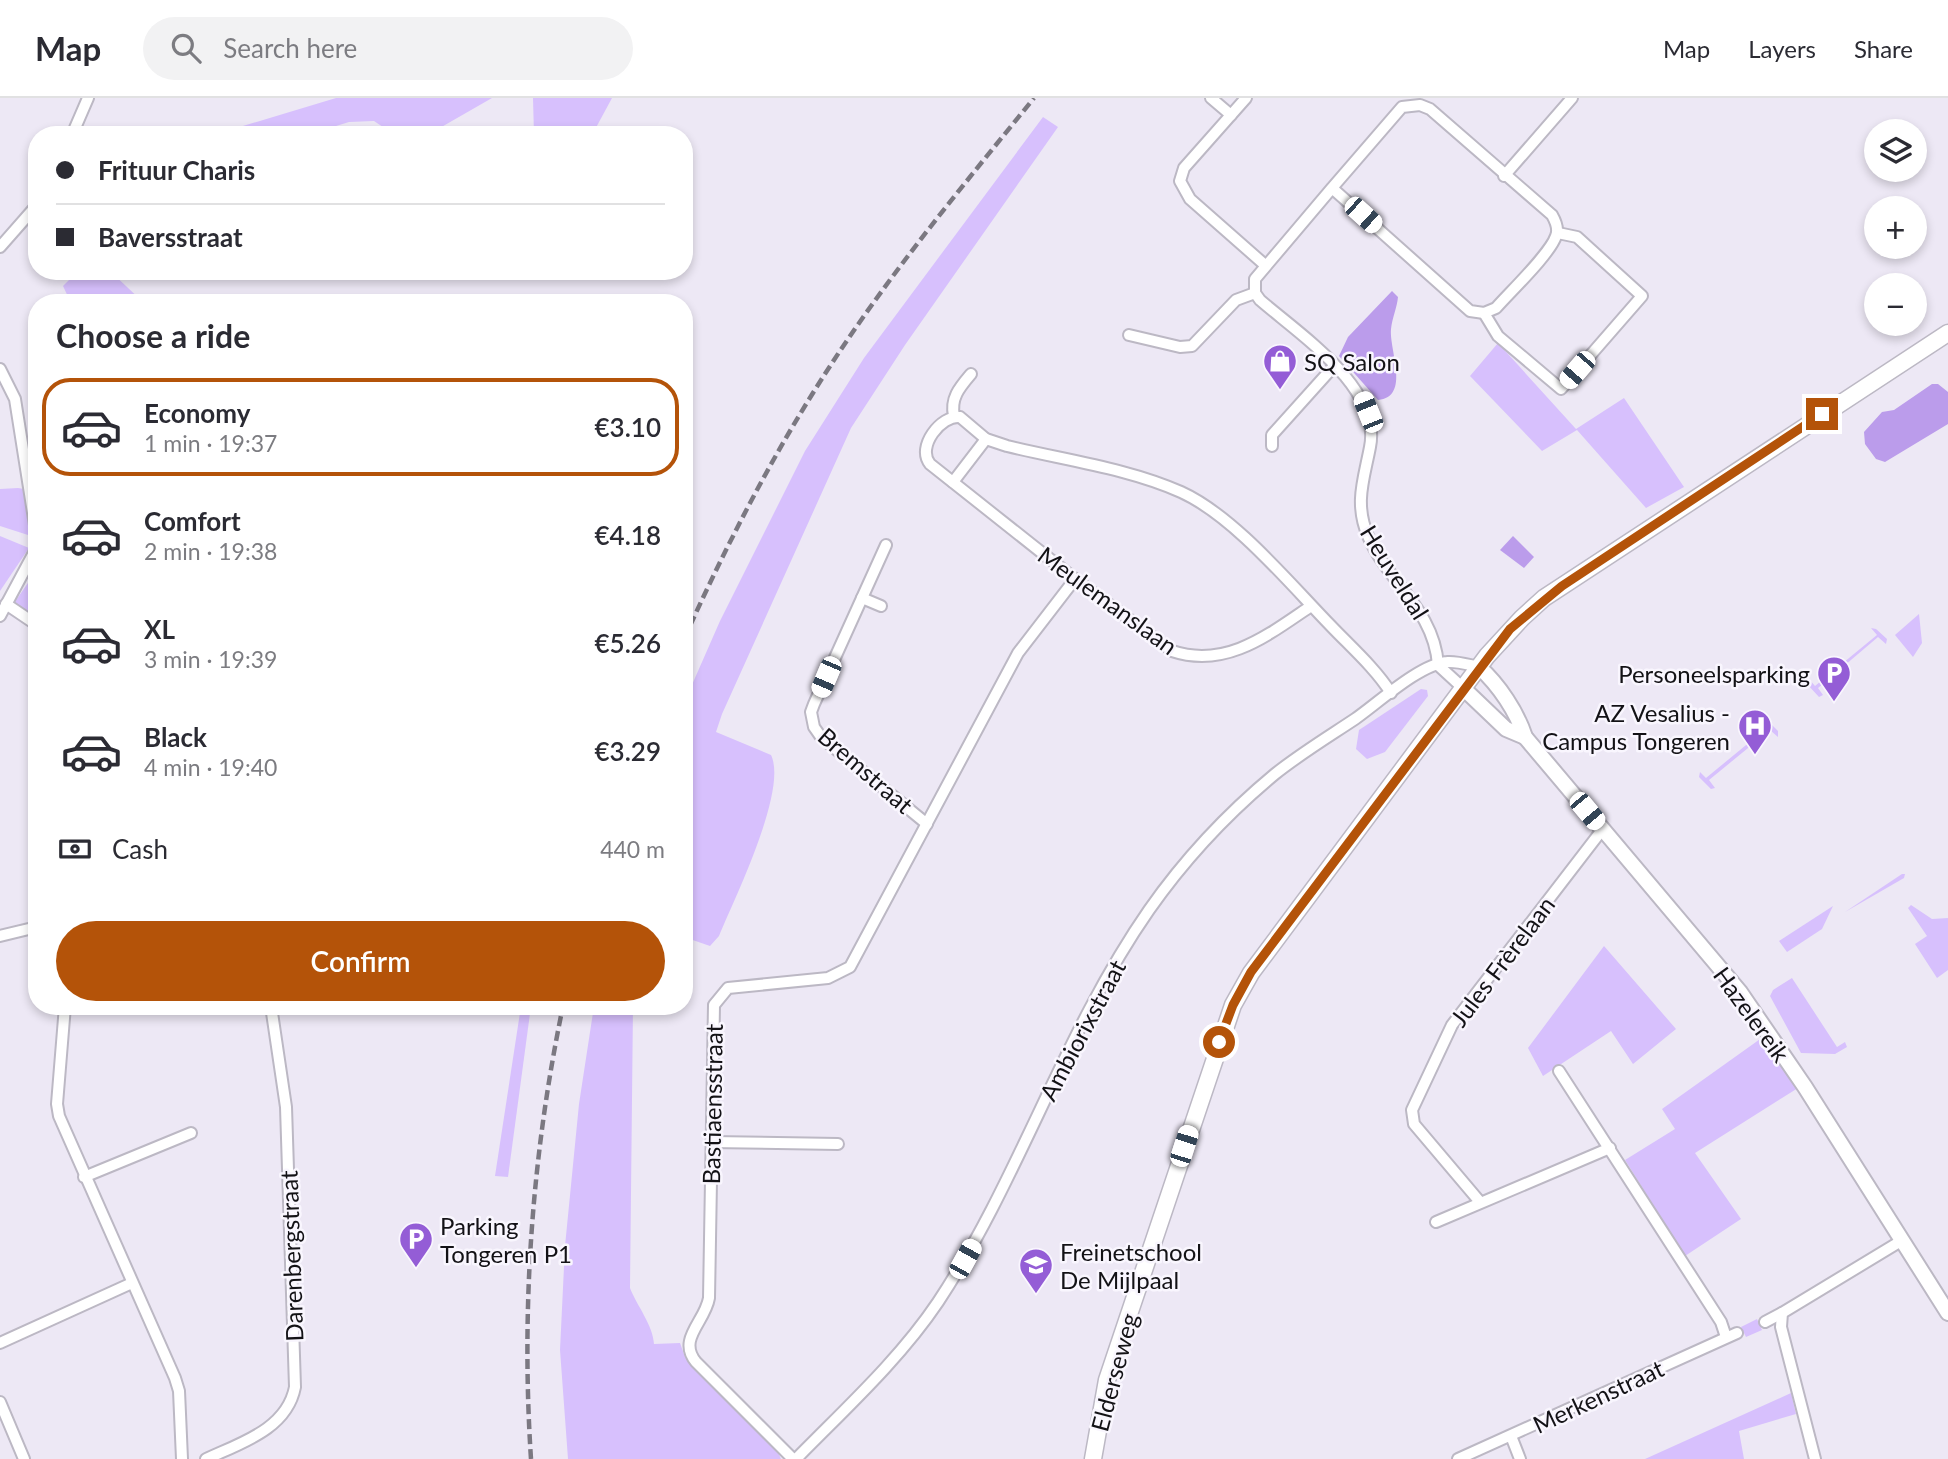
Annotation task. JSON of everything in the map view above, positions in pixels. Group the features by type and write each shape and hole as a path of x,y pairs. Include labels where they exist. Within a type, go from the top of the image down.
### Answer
{"main road":[{"name":"Elderseweg","path":"1093,1459 1107,1380 1233,1005 1251,972 1462,688 1510,629 1544,598 1948,333"}],"street":[{"path":"76,126 89,98"},
{"path":"1211,98 1231,115"},
{"path":"1246,98 1184,168 1180,181 1190,199 1265,265"},
{"path":"1504,176 1572,98"},
{"path":"1129,334 1180,347 1192,346 1236,300 1255,293 1255,279 1265,265 1402,107 1421,101 1552,215 1558,233 1551,246 1496,308 1484,313 1470,311 1332,188"},
{"path":"0,247 28,215"},
{"path":"1484,313 1498,336 1561,389 1642,296 1577,237 1558,233"},
{"name":"Heuveldal","path":"1255,293 1352,381 1368,412 1371,445 1360,489 1362,522 1376,550 1428,623 1435,638 1438,665"},
{"path":"1272,446 1272,435 1335,366"},
{"path":"0,369 15,398 28,481"},
{"name":"Meulemanslaan","path":"971,374 957,391 952,406 954,416 943,421 924,453 930,464 1155,640 1190,657 1213,658 1230,654 1311,606"},
{"path":"954,416 960,417 986,439 1152,480 1183,493 1221,517 1311,606 1391,693"},
{"path":"953,482 986,439"},
{"name":"Bremstraat","path":"886,545 811,712 814,727 821,737 927,824"},
{"path":"0,616 28,564"},
{"name":"Bastiaensstraat","path":"795,1459 696,1362 688,1348 691,1334 707,1313 709,1298 714,1004 728,988 828,978 841,974 856,959 1018,653 1074,579"},
{"path":"862,598 881,606"},
{"path":"6,604 28,619"},
{"path":"1462,688 1438,665 1446,662 1479,667"},
{"name":"Ambiorixstraat","path":"795,1459 868,1385 937,1303 985,1222 1068,1053 1156,902 1239,805 1277,772 1391,693 1438,665"},
{"name":"Hazelereik","path":"1479,667 1520,721 1525,737 1740,992 1805,1087 1948,1313"},
{"name":"Hazelereik","path":"1462,688 1506,729 1525,737"},
{"name":"Jules Frèrelaan","path":"1480,1202 1414,1124 1412,1110 1452,1025 1602,830"},
{"path":"0,936 28,929"},
{"path":"64,1015 57,1104 59,1116 179,1391 182,1459"},
{"name":"Darenbergstraat","path":"206,1459 261,1432 282,1417 292,1406 295,1387 286,1107 272,1015"},
{"path":"1559,1071 1721,1322 1726,1337"},
{"path":"84,1177 191,1133"},
{"path":"711,1142 838,1144"},
{"path":"1436,1222 1610,1148"},
{"path":"1765,1322 1901,1241"},
{"path":"0,1343 132,1283"},
{"path":"1783,1313 1781,1326 1815,1459"},
{"name":"Merkenstraat","path":"1458,1459 1737,1333"},
{"path":"0,1402 24,1459"},
{"path":"0,1435 14,1437"},
{"path":"1511,1436 1520,1459"}],"shaded area":[{"path":"336,98 492,98 443,126 382,126 374,121 349,122 336,126 243,126"},
{"path":"533,98 612,98 597,126 534,126"},
{"path":"1043,117 1058,127 905,345 851,428 722,714 716,732 771,755 774,771 772,793 757,844 719,936 710,946 693,940 693,682 720,621 805,451 864,358"},
{"path":"69,280 120,280 134,294 67,294 63,286"},
{"path":"1392,291 1398,297 1391,329 1396,382 1394,391 1388,397 1378,400 1339,356 1348,337"},
{"path":"1498,343 1576,429 1624,398 1684,487 1646,508 1577,430 1542,451 1470,376"},
{"path":"1932,384 1938,384 1948,392 1948,424 1885,462 1876,459 1865,444 1864,432 1882,412 1894,410"},
{"path":"0,489 24,489 28,535 0,526"},
{"path":"0,536 28,549 0,591"},
{"path":"1513,536 1534,557 1524,568 1500,550"},
{"path":"28,583 28,613 14,603"},
{"path":"1919,614 1922,643 1913,657 1895,635"},
{"path":"1871,628 1887,639 1886,644 1878,637 1818,688 1823,695 1819,697 1808,685 1809,679 1815,686 1877,635"},
{"path":"1421,689 1427,690 1428,696 1385,752 1367,759 1356,749 1359,730"},
{"path":"1762,721 1768,721 1778,731 1778,737 1770,730 1709,780 1715,788 1711,789 1699,777 1700,772 1706,778 1768,727"},
{"path":"1905,874 1904,878 1845,912"},
{"path":"1911,905 1932,919 1948,918 1948,970 1937,978 1915,944 1927,936 1908,908"},
{"path":"1833,906 1822,929 1787,952 1779,941"},
{"path":"1604,946 1676,1029 1633,1064 1611,1031 1543,1076 1528,1048"},
{"path":"1792,978 1837,1047 1845,1042 1847,1047 1835,1054 1801,1053 1770,996 1773,990"},
{"path":"520,1015 530,1015 508,1177 495,1176"},
{"path":"593,1015 633,1015 630,1288 648,1323 654,1344 680,1343 685,1357 777,1450 781,1459 568,1459 560,1350 565,1246 579,1104"},
{"path":"1763,1037 1798,1088 1695,1153 1741,1219 1685,1256 1625,1160 1675,1129 1662,1109"},
{"path":"1757,1319 1762,1330 1746,1337 1741,1327"},
{"path":"1791,1393 1796,1414 1739,1431 1744,1459 1645,1459"}],"railway":[{"path":"693,620 749,505 785,440 847,340 898,269 1034,98"},
{"path":"531,1459 527,1345 532,1231 544,1118 561,1015"}],"place":[{"name":"SQ Salon","path":"1280,391"},
{"name":"Personeelsparking","path":"1834,703"},
{"name":"AZ Vesalius - Campus Tongeren","path":"1755,756"},
{"name":"Parking Tongeren P1","path":"416,1269"},
{"name":"Freinetschool De Mijlpaal","path":"1036,1295"}],"route":[{"path":"1219,1042 1233,1005 1251,972 1462,688 1510,629 1544,598 1822,414"}]}
